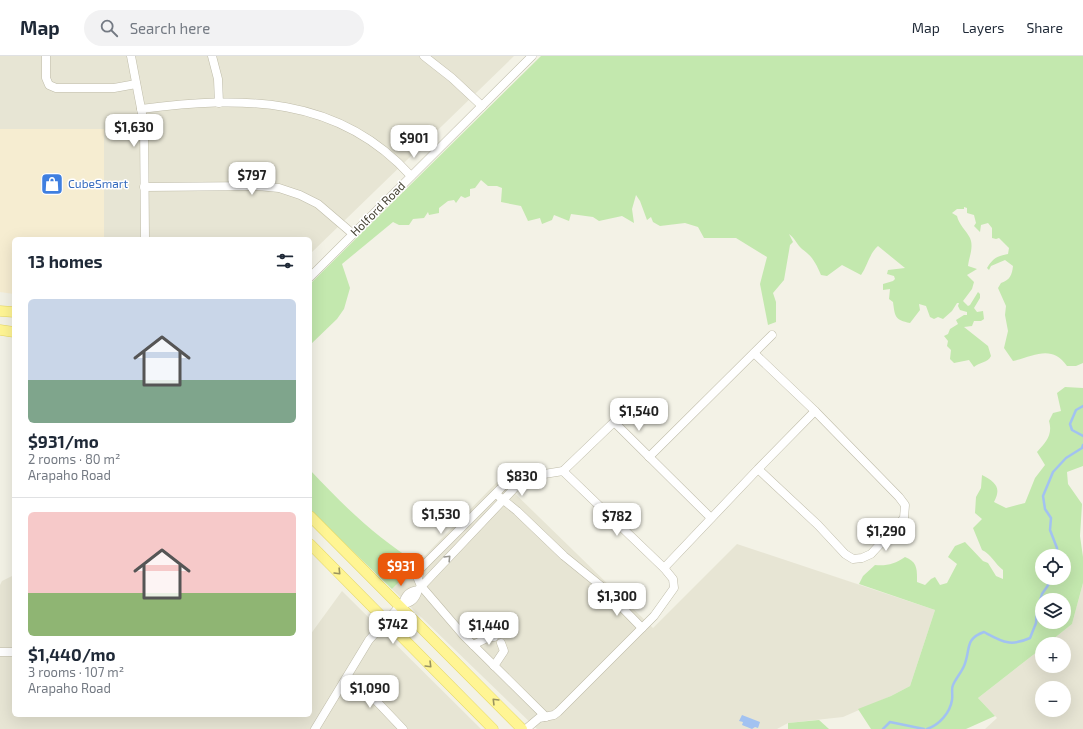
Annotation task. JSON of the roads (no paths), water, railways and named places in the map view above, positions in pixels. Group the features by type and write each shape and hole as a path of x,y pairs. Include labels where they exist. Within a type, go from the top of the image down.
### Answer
{"main road":[{"path":"0,310 12,312"},
{"path":"0,330 12,332"},
{"path":"312,518 522,729"},
{"path":"312,546 493,729"}],"street":[{"path":"46,56 46,78 49,85 56,88 104,88 136,84"},
{"path":"131,56 142,109 144,135 145,237"},
{"path":"212,56 218,79 219,103"},
{"path":"424,56 447,74 482,106"},
{"name":"Holford Road","path":"312,275 532,56"},
{"path":"142,109 175,105 219,103 275,104 307,110 328,118 368,138 388,154 411,176"},
{"path":"144,187 258,186 279,188 300,195 318,204 353,234"},
{"path":"650,457 772,335"},
{"path":"754,353 815,411 905,505 904,518 871,554 862,558 853,559 845,554 818,525 758,469"},
{"path":"664,568 815,411"},
{"path":"546,717 473,645 419,588 418,579 420,569 504,485 513,480 563,471 614,422 711,518"},
{"path":"526,729 539,718 554,715 558,712 642,628 674,588 673,579 664,568 563,471"},
{"path":"419,588 524,478"},
{"path":"496,494 517,511 564,556 601,586 642,628"},
{"path":"315,729 348,678 368,640 400,607"},
{"path":"473,645 489,637 494,637"},
{"path":"494,666 504,651 501,643"},
{"path":"0,652 12,652"},
{"path":"348,678 363,687 403,729"}],"water":[{"path":"742,715 760,722 758,728 755,727 752,729 742,725 743,722 739,721"}],"waterway":[{"path":"1083,406 1076,410 1070,424 1072,430 1083,436"},
{"path":"1057,549 1050,530 1051,518 1045,509 1043,496 1053,472 1066,458 1082,448 1083,445"},
{"path":"927,729 936,725 949,709 952,700 952,687 964,666 969,646 973,638 984,632 1002,641 1012,643 1030,638 1036,623 1037,610 1042,594 1048,585"},
{"path":"883,729 890,722 924,729"}],"place":[{"name":"CubeSmart","path":"52,184"}]}
